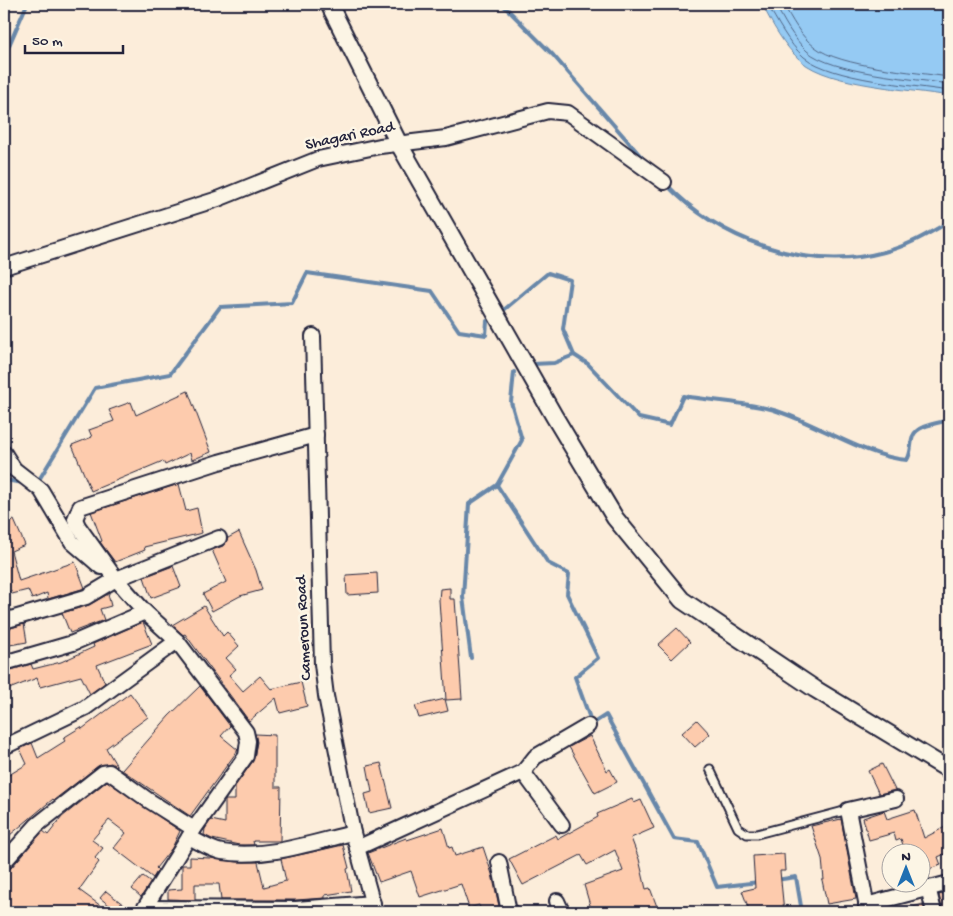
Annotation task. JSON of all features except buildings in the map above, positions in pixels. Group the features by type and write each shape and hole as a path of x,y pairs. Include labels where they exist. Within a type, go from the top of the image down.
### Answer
{"street":[{"path":"329,4 398,144 554,416 615,518 682,600 815,689 949,770"},
{"name":"Shagari Road","path":"4,267 218,199 318,159 398,144 446,138 548,111 568,113 664,182"},
{"name":"Cameroun Road","path":"313,336 322,664 326,696 353,833 374,908"},
{"path":"144,910 192,833 246,756 248,741 246,732 177,640 145,612 116,579 75,519 80,508 219,462 316,435"},
{"path":"4,453 14,469 34,485 72,542 116,579"},
{"path":"4,621 86,597 116,579 219,538"},
{"path":"4,663 73,643 145,612"},
{"path":"4,746 85,708 177,640"},
{"path":"357,848 522,772 535,757 588,726"},
{"path":"4,862 37,825 103,773 110,772 192,833 220,851 242,853 284,850 353,833"},
{"path":"522,772 562,825"},
{"path":"896,799 848,810 867,909 909,894"},
{"path":"499,862 509,912"},
{"path":"930,887 949,883"},
{"path":"930,894 934,912"},
{"path":"144,910 374,908"}],"lane":[{"path":"710,769 738,828 747,834 757,834 848,810"}],"water":[{"path":"762,4 949,4 949,96 850,81 814,69 801,61 789,49 774,27"}],"waterway":[{"path":"4,57 27,4"},
{"path":"502,4 553,55 645,161"},
{"path":"4,96 9,111 9,121 4,135"},
{"path":"665,183 711,221 766,247 795,254 825,258 855,257 884,252 910,243 949,222"},
{"path":"37,483 95,388 170,374 220,307 292,303 307,273 432,291 459,331 486,335 487,321"},
{"path":"505,309 548,273 570,280 563,329 574,355 588,364 639,418 670,425 683,396 743,404 777,411 859,447 891,458 907,460 915,432 934,423 949,420"},
{"path":"533,364 554,363 574,355"},
{"path":"471,658 463,597 469,504 497,485 522,440 511,402 514,372"},
{"path":"4,480 24,483"},
{"path":"497,485 548,563 569,574 567,594 598,658 575,677 592,724 606,715 674,839 698,842 717,887 759,882"},
{"path":"776,880 796,877 802,912"}]}
